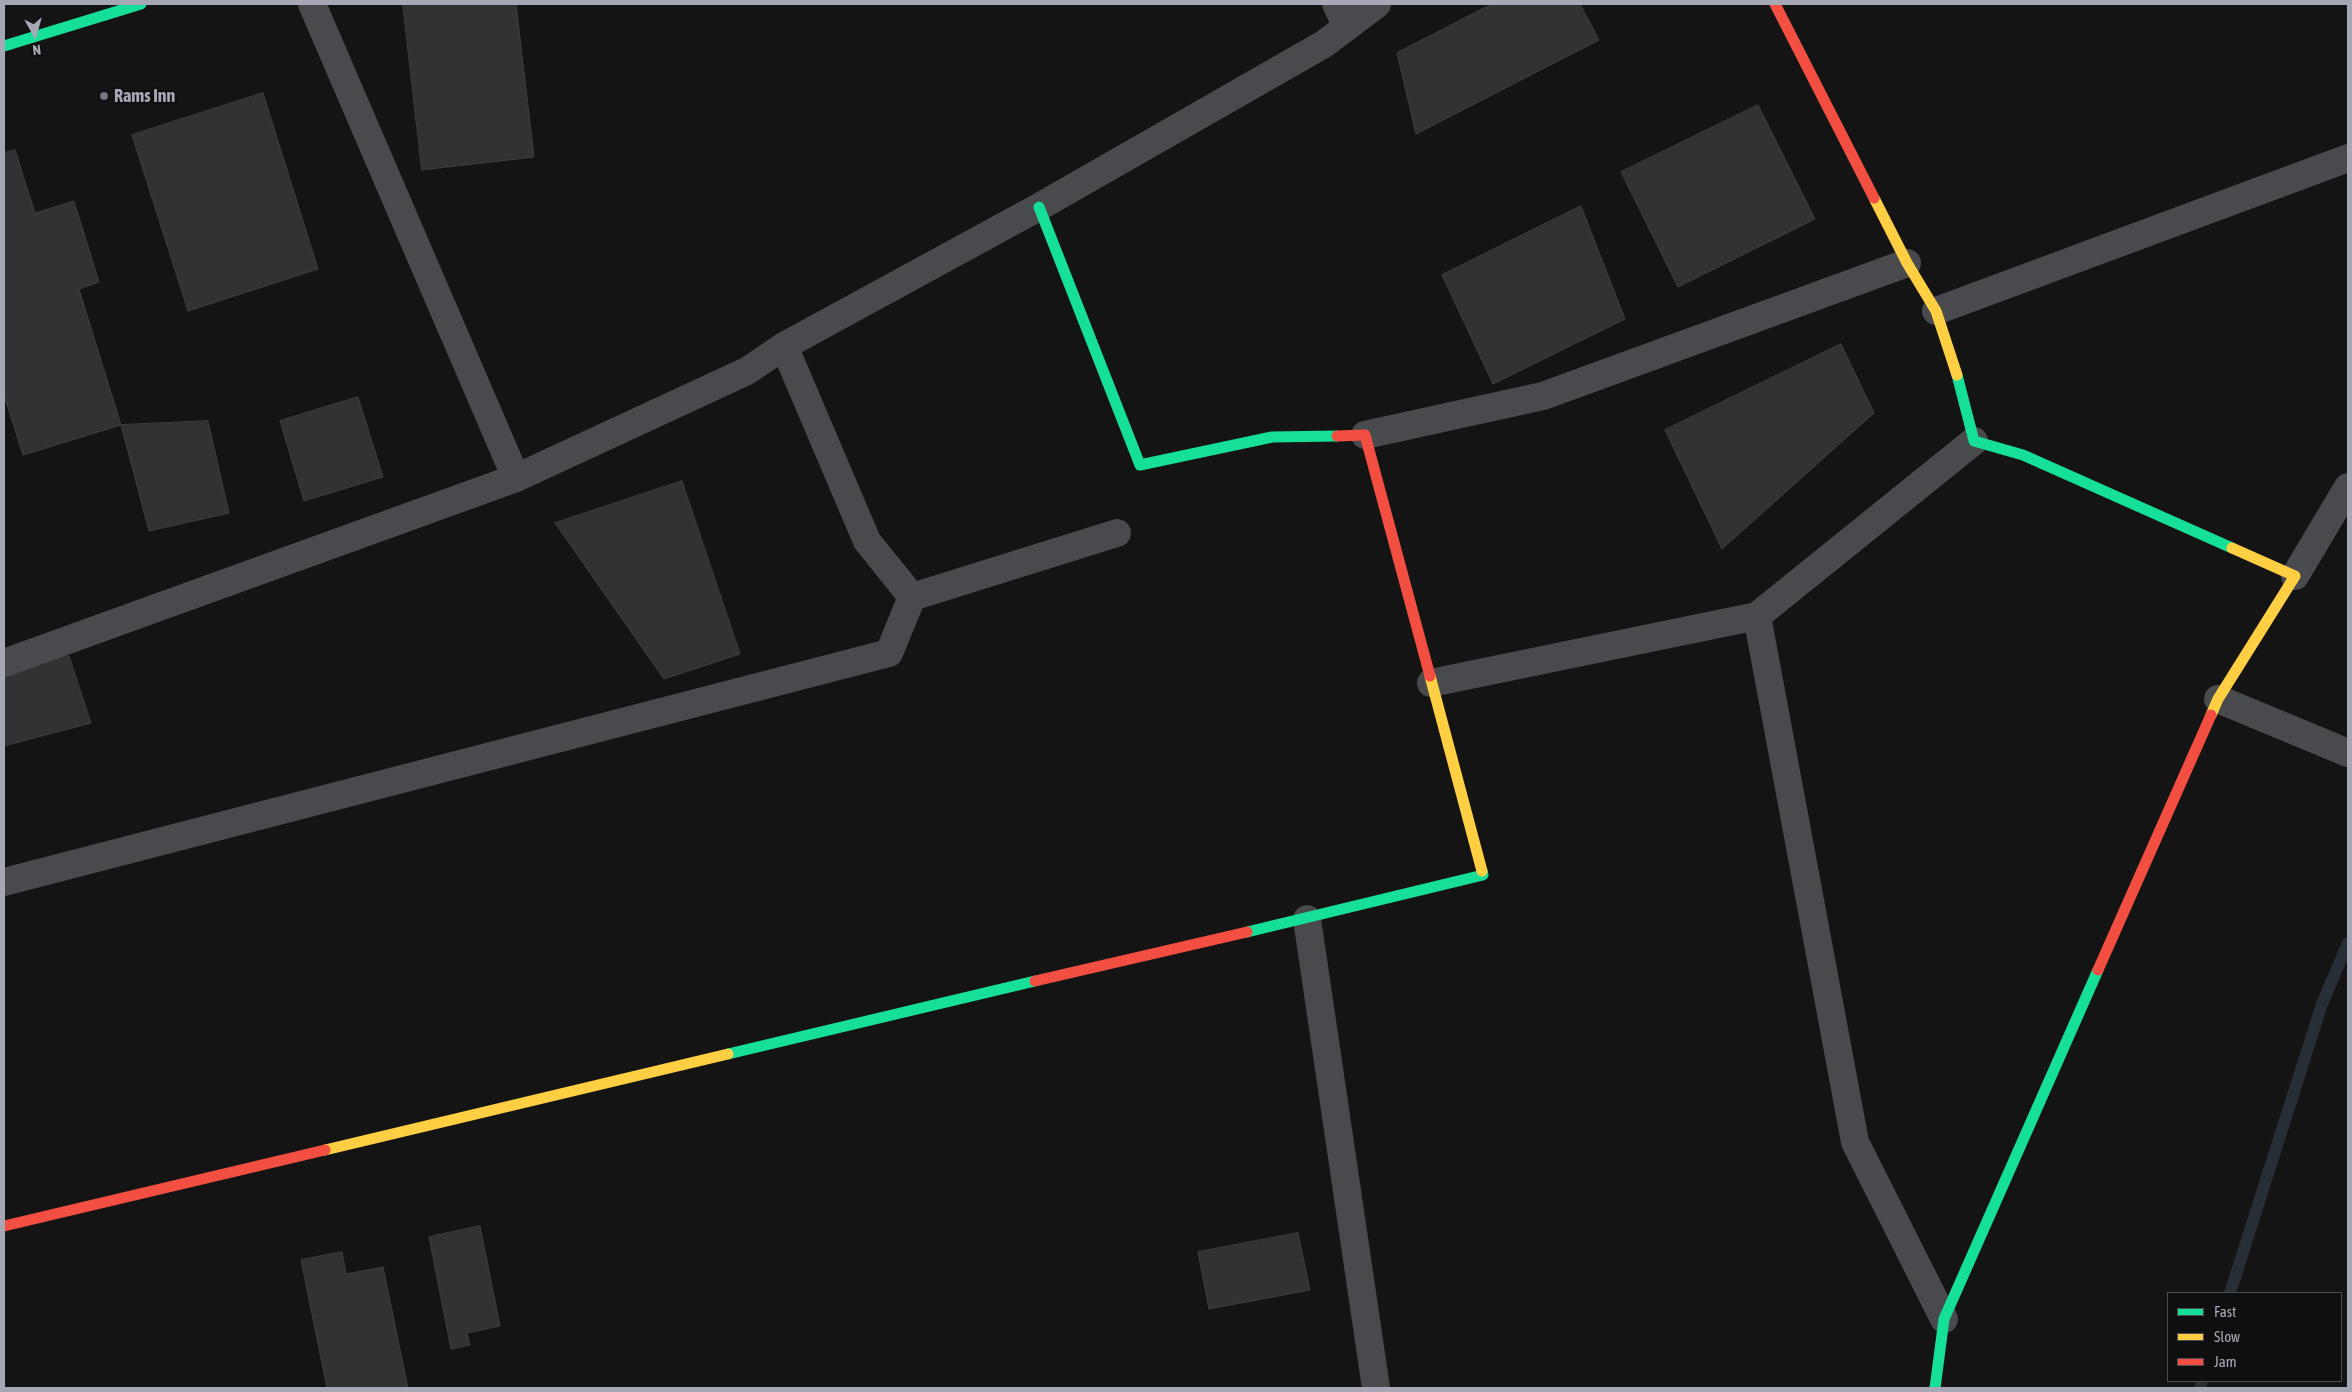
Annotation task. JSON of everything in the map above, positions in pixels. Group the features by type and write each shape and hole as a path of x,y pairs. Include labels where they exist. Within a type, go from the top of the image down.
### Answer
{"street":[{"path":"4,46 141,4"},
{"path":"312,4 516,478"},
{"path":"4,663 516,478 747,370 784,346 1040,207 1324,44 1341,15 1377,4"},
{"path":"1776,4 1907,263 1936,311 1955,365 1974,441"},
{"path":"1936,311 2348,158"},
{"path":"1040,207 1140,465 1272,437 1365,435 1543,396 1907,263"},
{"path":"784,346 867,541 912,597"},
{"path":"4,1226 1159,951 1307,919 1483,875 1365,435"},
{"path":"1974,441 2023,455 2296,576"},
{"path":"1432,683 1757,616 1974,441"},
{"path":"1935,1388 1944,1319 2218,699 2296,576 2348,487"},
{"path":"912,597 1117,533"},
{"path":"4,882 889,653 912,597"},
{"path":"1757,616 1855,1142 1944,1319"},
{"path":"2218,699 2348,752"},
{"path":"1307,919 1376,1388"}],"building":[{"path":"403,4 516,4 534,157 422,170"},
{"path":"1492,4 1580,4 1599,40 1416,134 1397,53"},
{"path":"263,93 318,269 188,311 132,135"},
{"path":"1758,105 1815,219 1678,287 1621,172"},
{"path":"15,150 35,213 74,201 99,282 79,289 121,425 23,455 4,395 4,153"},
{"path":"1581,206 1625,319 1493,384 1442,275"},
{"path":"1841,344 1874,413 1722,549 1665,430"},
{"path":"358,397 383,477 304,501 280,421"},
{"path":"208,421 229,513 149,531 121,425"},
{"path":"682,481 740,654 664,679 555,523"},
{"path":"69,656 91,723 4,746 4,676"},
{"path":"480,1226 500,1326 467,1333 470,1345 451,1349 429,1237"},
{"path":"1298,1233 1310,1290 1209,1309 1198,1252"},
{"path":"342,1252 346,1274 383,1267 408,1388 327,1388 301,1260"}],"waterway":[{"path":"2230,1292 2322,1004 2348,943"},
{"path":"2200,1388 2202,1382"}],"traffic: fast":[{"path":"4,46 141,4"},
{"path":"1039,207 1140,465 1272,437 1337,436"},
{"path":"1957,375 1974,441 2023,455 2232,548"},
{"path":"1247,932 1483,875 1482,871"},
{"path":"1935,1388 1944,1319 2098,970"},
{"path":"728,1054 1035,981"}],"traffic: slow":[{"path":"1874,198 1907,263 1936,311 1957,375"},
{"path":"2211,715 2218,699 2295,576 2232,548"},
{"path":"1430,676 1482,871"},
{"path":"325,1150 728,1054"}],"traffic: jam":[{"path":"1775,4 1874,198"},
{"path":"1337,436 1365,435 1430,676"},
{"path":"2098,970 2211,715"},
{"path":"1035,981 1247,932"},
{"path":"4,1226 325,1150"}],"place":[{"name":"Rams Inn","path":"104,96"}]}
